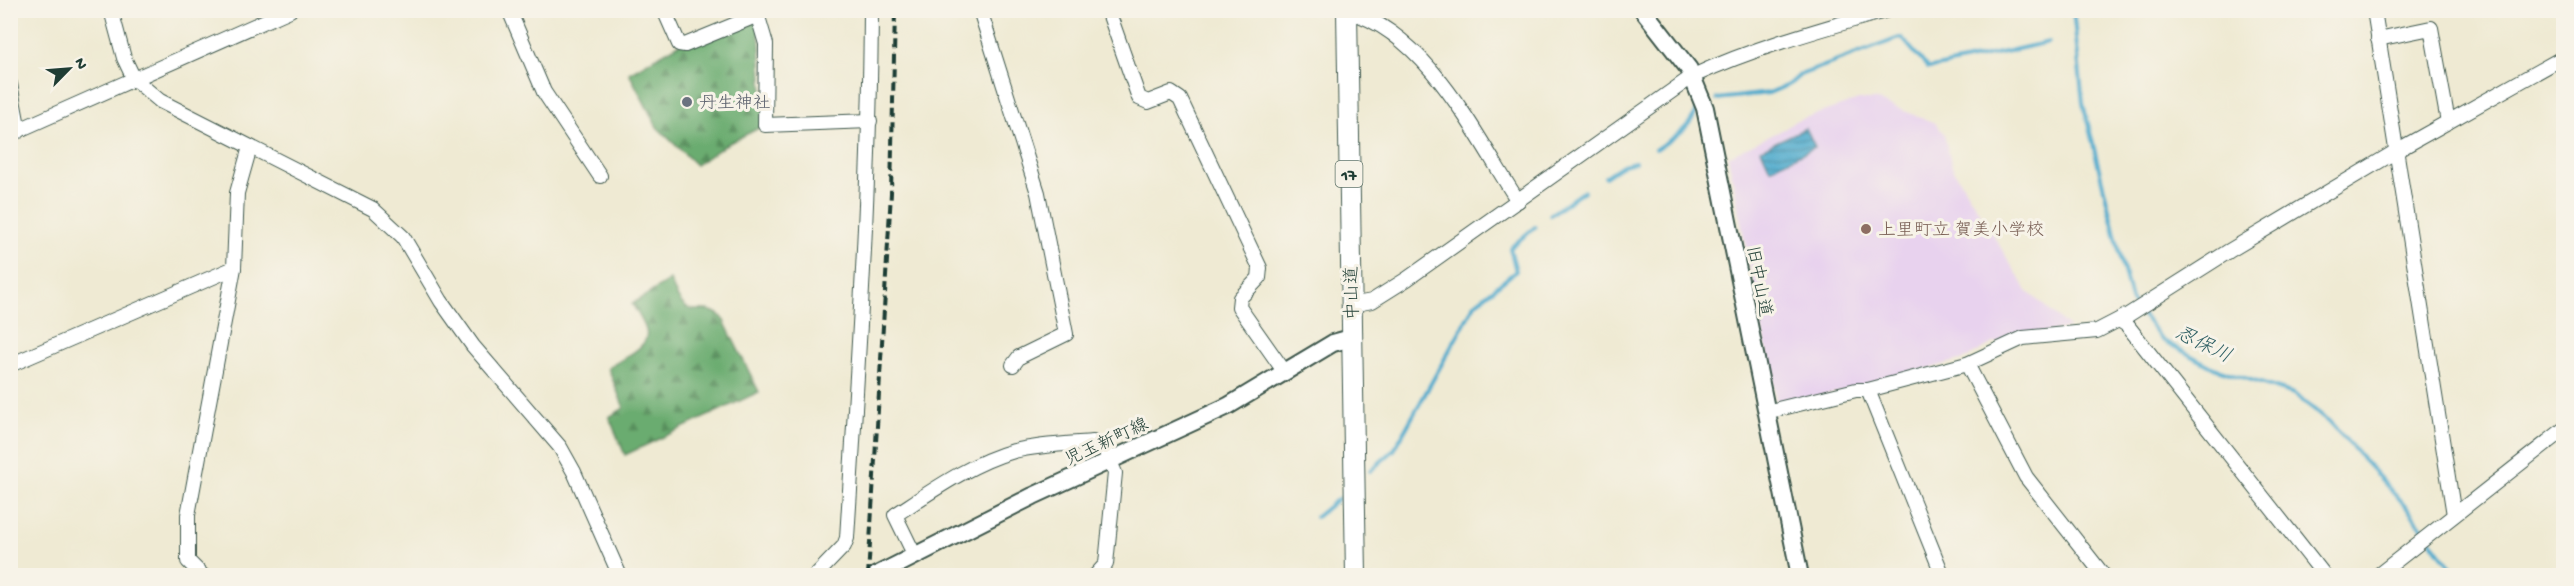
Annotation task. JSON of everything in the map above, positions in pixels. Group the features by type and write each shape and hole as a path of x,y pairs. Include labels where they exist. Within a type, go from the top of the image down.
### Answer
{"highway":[{"name":"中山道","path":"1347,11 1356,576"}],"main road":[{"name":"旧中山道","path":"1643,10 1680,56 1693,76 1702,97 1800,576"},
{"name":"児玉新町線","path":"875,576 1110,460 1228,406 1333,343 1351,338"}],"street":[{"path":"111,10 124,58 134,79 160,100 373,209 403,237 441,301 473,346 560,447 574,472 620,576"},
{"path":"10,84 15,133 290,10"},
{"path":"509,10 544,92 600,176"},
{"path":"664,10 679,44 685,45 757,13 766,44 765,125 870,122"},
{"path":"814,576 844,546 847,538 864,271 870,122 871,10"},
{"path":"980,10 1038,193 1066,334 1019,357 1013,364"},
{"path":"1108,10 1139,98 1148,102 1171,93 1180,99 1260,268 1259,278 1240,298 1239,307 1284,371"},
{"path":"1351,305 1366,304 1380,297 1693,76 1726,61 1785,40 1888,10"},
{"path":"2374,10 2454,515"},
{"path":"1347,11 1376,22 1417,54 1452,97 1518,201"},
{"path":"2378,39 2431,28 2448,122"},
{"path":"1766,411 1856,390 1868,390 1967,364 2024,338 2097,331 2125,317 2229,251 2395,152 2564,57"},
{"path":"203,576 188,561 188,515 234,268 237,193 250,147"},
{"path":"10,365 234,268"},
{"path":"2125,317 2127,325 2325,576"},
{"path":"1967,364 2026,477 2104,576"},
{"path":"1868,390 1943,576"},
{"path":"2378,576 2434,530 2560,435"},
{"path":"915,556 895,515 961,474 1015,451 1097,442 1104,447 1115,473 1106,564 1095,576"}],"shaded area":[{"name":"上里町立 賀美小学校","path":"1859,100 1876,100 1935,123 1944,134 1952,167 2027,291 2070,328 1993,343 1967,358 1866,386 1777,404 1728,156 1786,128 1795,121"}],"green space":[{"path":"758,15 765,125 727,144 696,165 657,127 629,73 679,44"},
{"path":"670,280 682,304 693,310 706,310 722,317 759,392 625,455 609,417 624,408 608,368 640,347 647,336 643,323 632,304"}],"water":[{"path":"1806,128 1815,147 1770,169 1761,149"}],"waterway":[{"name":"忍保川","path":"2073,10 2083,103 2131,300 2162,340 2214,368 2294,394 2329,421 2412,514 2457,576"},
{"path":"1717,99 1769,93 1790,84 1800,75 1899,38 1902,38 1928,68 2049,42"},
{"path":"1656,149 1686,127 1698,106"},
{"path":"1605,177 1623,165 1635,162"},
{"path":"1550,215 1584,191"},
{"path":"1370,471 1394,450 1475,304 1516,271 1510,248 1535,227"},
{"path":"1316,517 1339,498"}],"railway":[{"path":"868,576 891,193 895,10"}],"place":[{"name":"丹生神社","path":"687,102"},
{"name":"上里町立 賀美小学校","path":"1866,229"}]}
